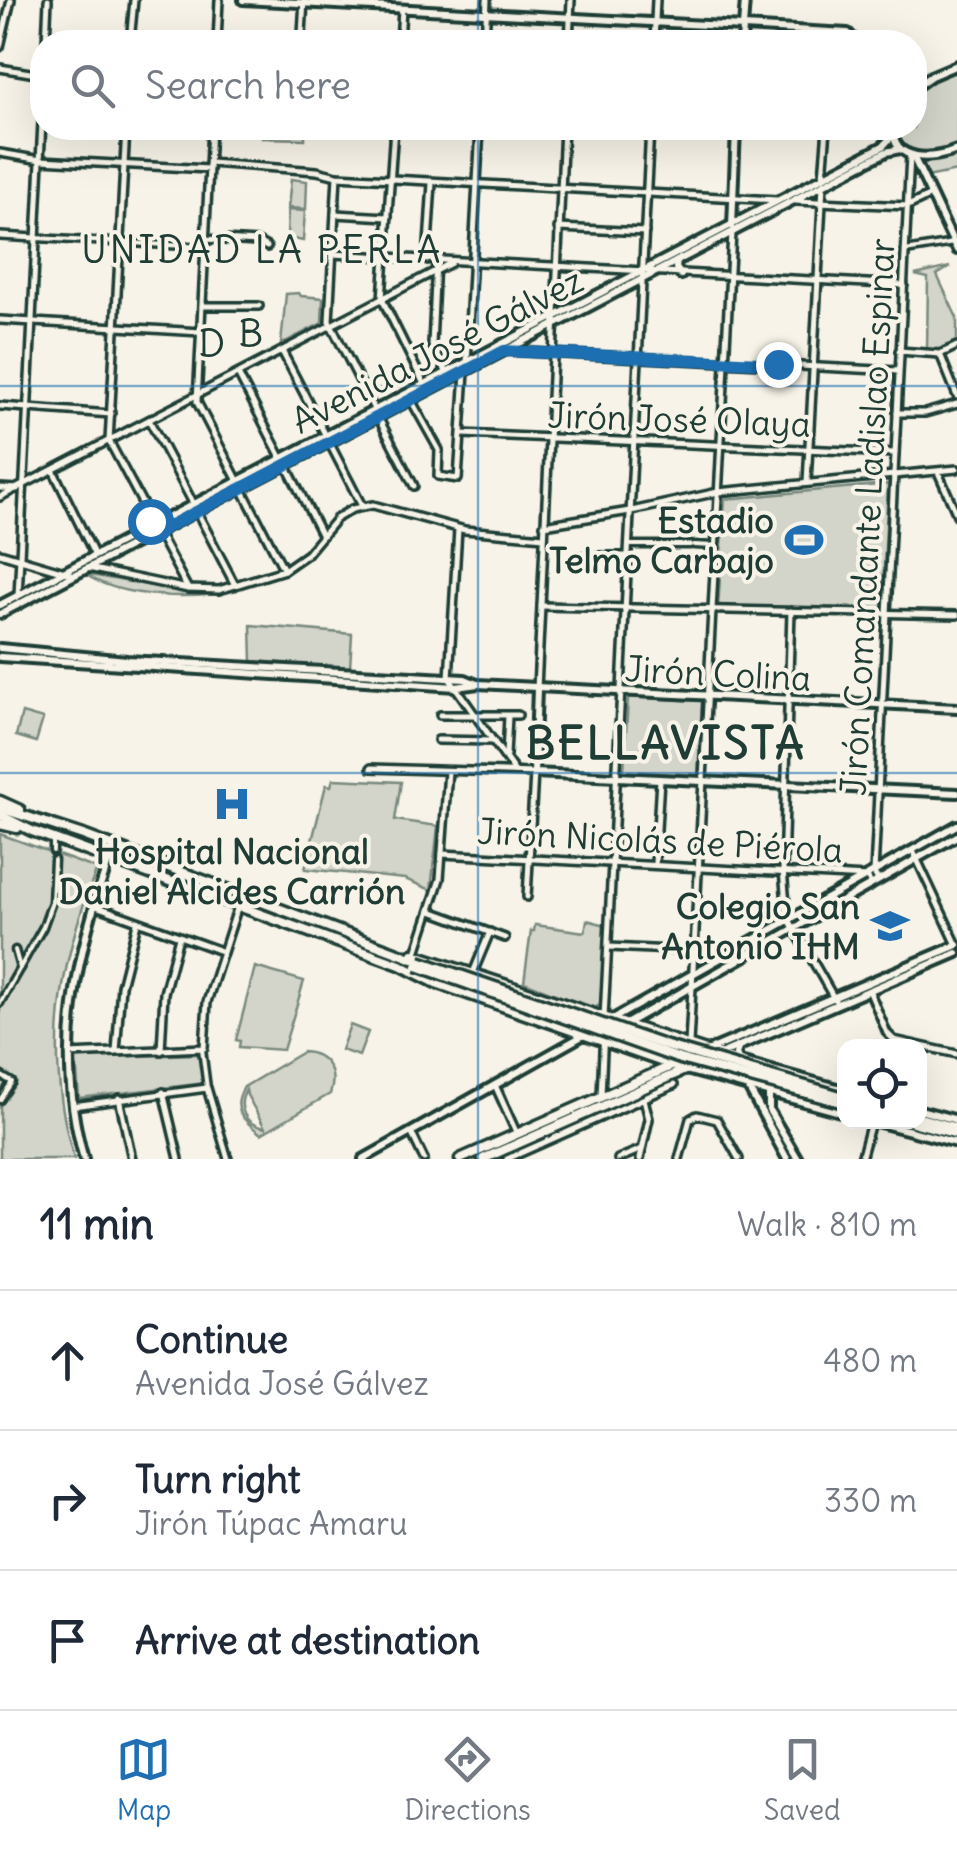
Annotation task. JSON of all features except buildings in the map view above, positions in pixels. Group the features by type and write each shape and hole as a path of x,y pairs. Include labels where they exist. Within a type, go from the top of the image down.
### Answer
{"main road":[{"path":"242,0 788,30"},
{"path":"743,28 745,0"},
{"path":"927,81 957,65"},
{"path":"732,229 735,140"},
{"name":"Avenida José Gálvez","path":"0,606 75,575 195,508 792,201 884,146 888,140"},
{"path":"896,140 900,150 911,156 937,156 957,150"},
{"name":"Avenida José Gálvez","path":"642,276 677,261 780,200 886,152 900,150"},
{"path":"911,156 955,246"},
{"path":"677,261 676,268 682,275"},
{"name":"Avenida José Gálvez","path":"376,414 411,400 447,373 504,351 553,322"},
{"name":"Avenida José Gálvez","path":"0,614 95,556 156,529"},
{"name":"Jirón Colina","path":"0,648 210,668"},
{"name":"Jirón Colina","path":"0,657 411,680 456,686 957,708"},
{"name":"Jirón Colina","path":"411,680 449,678 478,684"},
{"path":"536,690 534,773 957,793"},
{"path":"2,812 38,818 680,1059 837,1095"},
{"path":"2,812 32,831 400,965 436,982 672,1066 837,1111"},
{"path":"607,1019 693,979 915,854 957,825"},
{"path":"915,854 957,836"},
{"path":"84,1159 72,1106 69,1054 77,966 114,846"},
{"path":"484,1159 509,1156 957,945"},
{"path":"460,1159 705,1052 957,953"},
{"path":"400,965 417,960 474,974 837,1094"},
{"path":"604,1042 693,979"},
{"path":"363,1159 585,1034"},
{"path":"739,1046 739,1061"},
{"path":"776,1071 768,1093 769,1110 798,1159"},
{"path":"748,1088 787,1159"},
{"path":"927,1119 957,1127"},
{"path":"927,1119 957,1127"},
{"path":"902,1129 957,1143"}],"street":[{"path":"0,48 10,0"},
{"path":"47,30 48,0"},
{"path":"131,30 134,0"},
{"path":"217,30 219,0"},
{"path":"485,30 487,0"},
{"path":"570,30 571,0"},
{"path":"655,30 656,0"},
{"path":"302,30 304,2"},
{"path":"401,30 402,9"},
{"path":"0,68 30,73"},
{"path":"19,600 20,487 28,408 42,140"},
{"path":"125,140 109,441 188,589"},
{"path":"210,140 197,402 284,570"},
{"path":"393,140 382,300 426,388"},
{"path":"411,400 439,450 438,476 459,478 479,140"},
{"path":"536,690 563,140"},
{"path":"601,1096 649,140"},
{"path":"807,483 825,140"},
{"path":"0,154 124,165 209,166 780,200"},
{"name":"Jirón Comandante Ladislao Espinar","path":"872,878 911,156"},
{"path":"337,176 330,326 414,486"},
{"path":"427,260 432,181"},
{"path":"792,201 908,206 931,195"},
{"path":"334,214 388,217"},
{"path":"558,228 644,232"},
{"path":"689,1047 732,229"},
{"path":"0,236 120,242 258,242 267,247"},
{"path":"905,251 955,246"},
{"path":"332,254 642,276"},
{"path":"436,260 432,346 447,373"},
{"path":"0,498 454,261"},
{"path":"654,273 904,285"},
{"path":"202,306 259,306"},
{"path":"0,320 201,332"},
{"path":"900,351 940,354 957,346"},
{"path":"282,351 362,506"},
{"path":"504,351 898,371"},
{"path":"940,354 957,396"},
{"path":"238,374 322,536"},
{"path":"897,413 925,414 957,404"},
{"path":"0,406 111,414"},
{"path":"149,420 235,586"},
{"name":"Jirón José Olaya","path":"462,434 895,453"},
{"path":"544,525 718,492 957,469"},
{"path":"53,470 95,556"},
{"path":"938,471 957,515"},
{"path":"0,488 20,487"},
{"path":"88,568 188,589 219,590 284,570 301,560 337,518 362,506 393,510 458,529 544,537"},
{"path":"458,529 449,678 515,772"},
{"path":"629,545 714,546"},
{"path":"0,553 75,575"},
{"path":"580,556 628,556"},
{"path":"541,606 957,615"},
{"path":"791,611 783,870 791,924 836,1001"},
{"path":"440,715 518,715"},
{"path":"506,758 508,715"},
{"path":"438,740 494,741"},
{"path":"371,768 534,773 526,897"},
{"path":"417,960 440,879 448,770"},
{"path":"655,863 660,779"},
{"path":"53,839 53,851"},
{"name":"Jirón Nicolás de Piérola","path":"442,854 783,870 872,878"},
{"path":"915,854 957,945"},
{"path":"0,1002 43,927 52,902 54,860"},
{"path":"94,906 221,951"},
{"path":"228,1159 207,1088 203,1048 207,1002 238,906"},
{"path":"431,910 505,938"},
{"path":"116,1052 121,986 138,922"},
{"path":"474,974 490,932"},
{"path":"160,1051 164,993 179,937"},
{"path":"610,947 694,951"},
{"path":"14,950 20,968"},
{"path":"869,990 891,1039"},
{"path":"69,1054 203,1048"},
{"path":"927,1049 957,1054"},
{"path":"0,1075 12,1082 0,1100"},
{"path":"494,1084 517,1134"},
{"path":"509,1156 674,1085"},
{"path":"72,1106 207,1088"},
{"path":"163,1092 179,1159"},
{"path":"119,1098 132,1159"},
{"path":"640,1159 649,1119 644,1099"},
{"path":"679,1159 693,1115 717,1120 738,1159"},
{"path":"861,1159 872,1129"},
{"path":"412,1132 424,1159"},
{"path":"618,1159 642,1150"}],"shaded area":[{"path":"957,69 957,146 922,152 902,145 900,140 927,140 927,84"},
{"path":"957,155 957,171 927,177 923,161"},
{"path":"291,179 307,181 306,209 288,208"},
{"path":"288,210 305,211 303,241 287,238"},
{"path":"950,267 937,275 957,318 957,344 939,352 927,351 928,278 915,275"},
{"path":"286,294 323,298 322,323 281,344"},
{"name":"Estadio Telmo Carbajo","path":"888,484 882,611 718,609 725,499"},
{"path":"85,574 202,595 159,595 118,588"},
{"path":"251,625 352,634 350,668 252,661"},
{"path":"628,697 702,701 698,775 624,771"},
{"path":"22,713 43,719 36,742 16,736"},
{"path":"333,779 401,782 395,820 438,826 431,890 405,879 305,869 326,785 331,786"},
{"path":"0,834 97,869 73,940 60,1012 59,1084 74,1159 0,1159"},
{"path":"159,869 354,938 426,967 158,872"},
{"path":"587,920 606,925 604,1001 594,1009 524,982 535,925 585,932"},
{"path":"255,967 304,981 283,1050 239,1047 240,1041 236,1040"},
{"path":"350,1025 368,1032 359,1056 341,1050"},
{"path":"303,1052 324,1060 332,1078 330,1094 261,1134 239,1109 244,1087","holes":["246,1090 265,1128 252,1123 244,1114"]},
{"path":"201,1054 205,1083 79,1098 76,1058"}],"place":[{"name":"Estadio Telmo Carbajo","path":"804,540"},
{"name":"Hospital Nacional Daniel Alcides Carrión","path":"232,804"},
{"name":"Colegio San Antonio IHM","path":"890,926"}],"district":[{"name":"UNIDAD LA PERLA","path":"262,249"},
{"name":"B","path":"252,333"},
{"name":"D","path":"213,343"},
{"name":"BELLAVISTA","path":"666,743"}],"route":[{"path":"150,521 158,532 504,351 778,364"}]}
